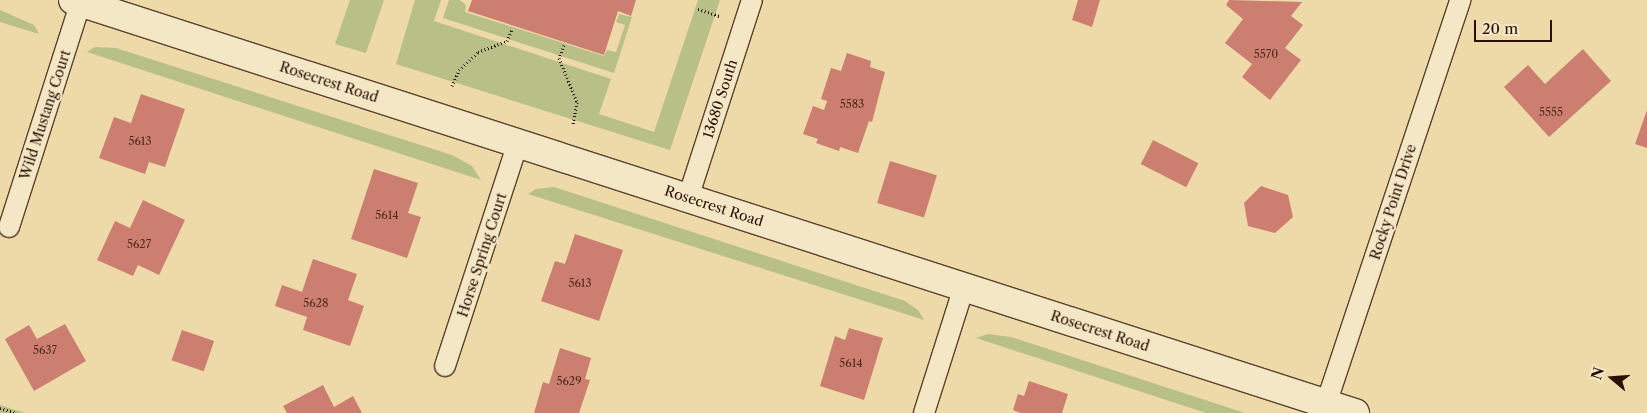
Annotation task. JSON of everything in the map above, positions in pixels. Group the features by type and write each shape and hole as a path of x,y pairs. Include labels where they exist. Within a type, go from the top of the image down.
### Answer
{"main road":[{"name":"Rosecrest Road","path":"77,1 964,287 1325,408 1355,413"}],"street":[{"name":"13680 South","path":"688,198 752,0"},
{"name":"Rocky Point Drive","path":"1325,408 1460,0"},
{"name":"Wild Mustang Court","path":"9,228 77,1"},
{"name":"Horse Spring Court","path":"445,366 518,143"},
{"path":"924,413 964,287"}],"path":[{"path":"698,9 720,16"},
{"path":"452,86 459,70 478,52 507,41 512,30"},
{"path":"564,45 560,58 577,102 573,124"},
{"path":"0,408 16,413"}],"green space":[{"path":"350,0 384,0 366,53 335,44"},
{"path":"415,0 441,0 434,21 611,79 599,114 654,132 698,0 720,0 670,150 396,64"},
{"path":"449,0 460,0 466,5 465,12 604,56 607,50 616,52 625,25 616,22 619,14 632,17 614,73 443,18"},
{"path":"0,10 34,25 39,34 0,22"},
{"path":"95,47 116,48 452,155 472,166 481,180 87,52"},
{"path":"554,187 905,301 918,310 924,320 528,194 536,189"},
{"path":"988,334 1011,337 1245,413 1206,413 976,338"},
{"path":"0,405 25,413 0,413"}],"building":[{"path":"472,0 636,0 631,16 618,11 604,55 468,11"},
{"path":"1078,0 1100,0 1092,27 1072,20"},
{"path":"1229,0 1302,2 1291,16 1303,25 1285,48 1301,60 1270,100 1242,77 1252,64 1225,43 1243,19 1226,5"},
{"path":"1583,49 1611,81 1549,137 1504,87 1528,65 1545,84"},
{"path":"847,53 871,61 870,67 885,72 872,122 869,121 858,153 840,147 839,151 816,143 818,139 803,134 813,106 824,110 827,101 821,99 831,68 841,71"},
{"path":"141,94 185,109 165,167 149,162 145,174 99,158 114,117 131,123"},
{"path":"1647,110 1647,148 1635,144"},
{"path":"1153,140 1198,163 1186,187 1141,164"},
{"path":"890,161 937,175 924,217 877,203"},
{"path":"374,169 418,183 408,213 421,217 407,258 351,239"},
{"path":"1261,186 1288,195 1293,217 1275,233 1248,226 1244,203"},
{"path":"143,200 185,220 159,275 138,265 133,276 97,260 115,221 130,228"},
{"path":"575,234 623,250 599,321 541,301 555,261 565,264"},
{"path":"313,259 357,274 348,300 364,306 350,346 303,330 307,317 275,306 282,285 302,292"},
{"path":"65,324 86,361 34,391 5,339 29,325 37,339"},
{"path":"849,328 883,338 864,400 820,386 835,336 845,340"},
{"path":"182,330 214,341 204,371 172,360"},
{"path":"560,348 591,358 585,379 590,380 579,413 534,413 543,382 549,384"},
{"path":"1029,381 1068,394 1062,413 1021,413 1013,410 1018,394 1024,396"},
{"path":"323,385 334,407 353,396 362,413 287,413 283,406"}]}
